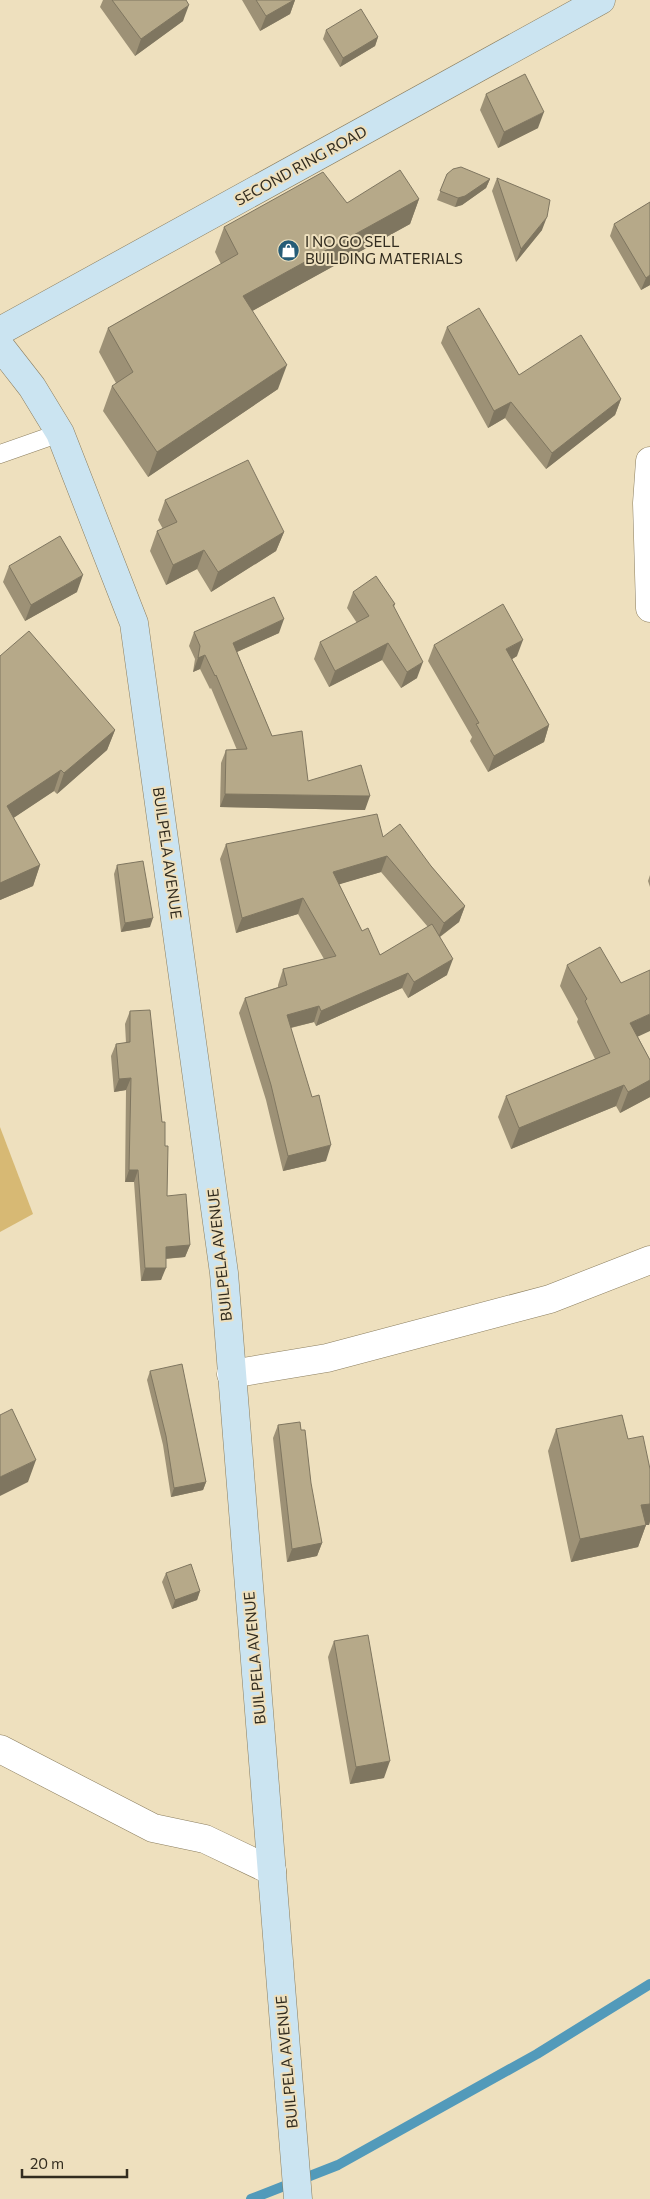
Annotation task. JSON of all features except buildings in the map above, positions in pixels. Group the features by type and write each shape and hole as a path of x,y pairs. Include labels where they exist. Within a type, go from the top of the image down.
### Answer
{"street":[{"name":"SECOND RING ROAD","path":"0,331 601,0"},
{"name":"BUILPELA AVENUE","path":"0,346 32,387 60,433 134,623 224,1272 298,2199"},
{"path":"650,461 647,503 650,608"},
{"path":"231,1374 328,1358 550,1299 650,1260"},
{"path":"0,1749 153,1828 206,1839 272,1871"}],"lane":[{"path":"0,454 60,433"}],"shaded area":[{"path":"0,1127 33,1214 0,1232"}],"waterway":[{"path":"251,2199 338,2165 537,2054 650,1984"}],"place":[{"name":"I NO GO SELL BUILDING MATERIALS","path":"289,251"}]}
